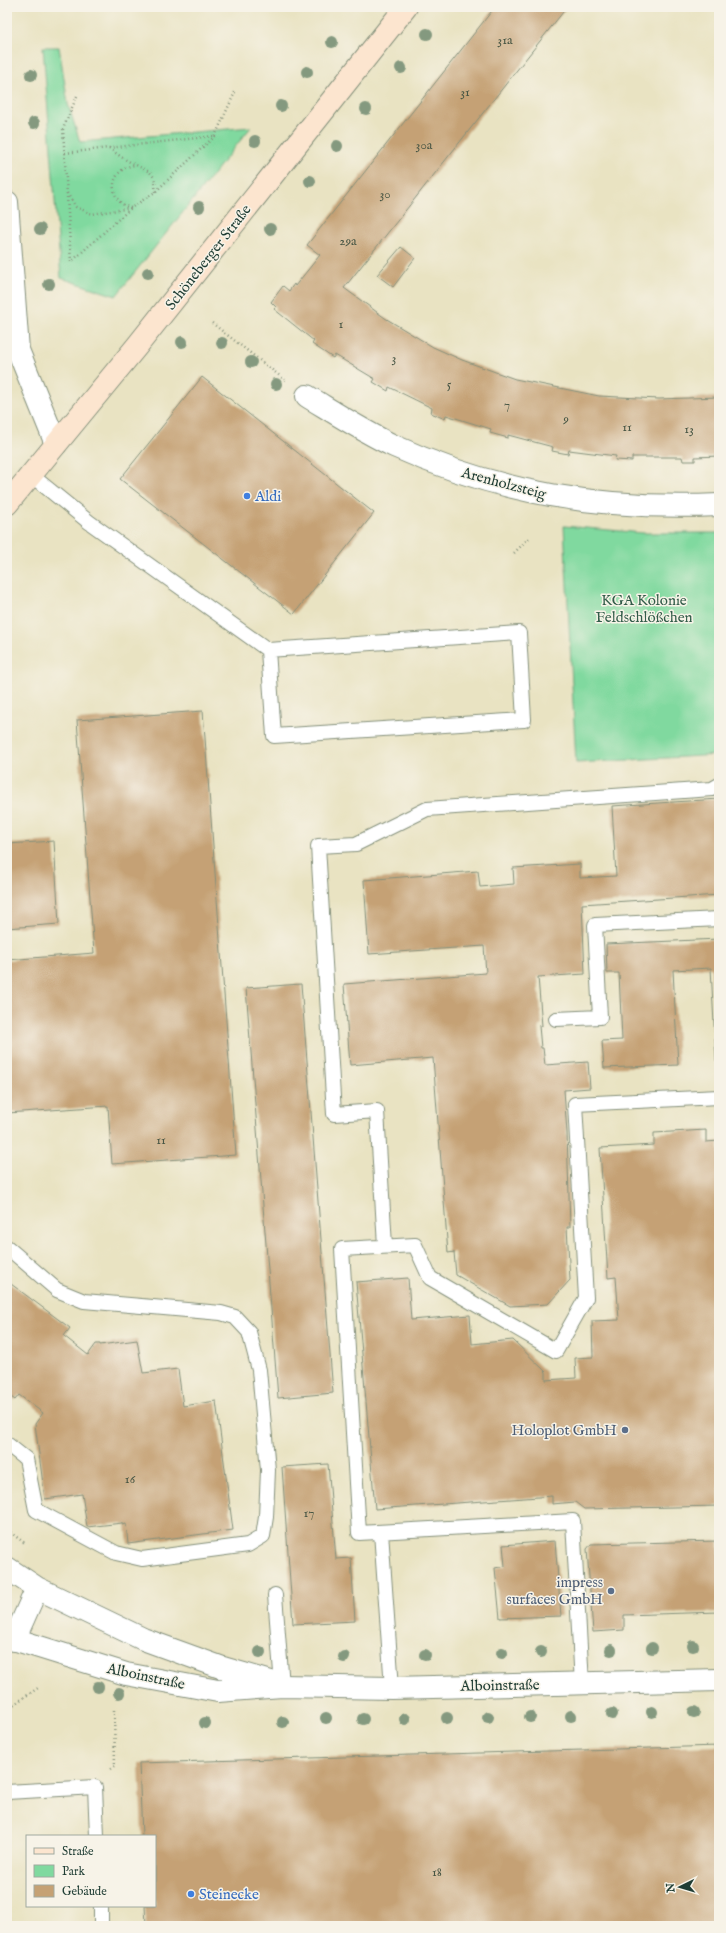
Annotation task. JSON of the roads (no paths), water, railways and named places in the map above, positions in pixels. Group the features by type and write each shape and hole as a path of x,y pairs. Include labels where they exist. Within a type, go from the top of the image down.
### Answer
{"main road":[{"name":"Schöneberger Straße","path":"7,504 137,346 406,7"}],"street":[{"path":"7,202 18,350 56,444"},
{"name":"Arenholzsteig","path":"307,396 394,446 445,467 485,480 574,500 652,507 719,505"},
{"name":"Alboinstraße","path":"7,1568 37,1588 143,1639 223,1668 282,1686"},
{"name":"Alboinstraße","path":"37,1588 9,1643 126,1674 218,1691 282,1686 392,1688 719,1680"}],"lane":[{"path":"31,476 89,522 268,650 519,633 524,720 274,736 268,650"},
{"path":"385,1246 377,1111 334,1114 318,846 356,844 427,809 712,789 719,785"},
{"path":"556,1019 600,1017 595,925 719,919"},
{"path":"582,1684 573,1520 359,1533 342,1249 415,1245 430,1278 556,1351 586,1298 575,1104 719,1096"},
{"path":"7,1247 56,1290 84,1301 221,1313 235,1317 249,1332 259,1370 268,1470 266,1517 263,1536 248,1545 142,1559 116,1553 36,1510 26,1459 7,1444"},
{"path":"381,1532 392,1688"},
{"path":"275,1595 282,1686"},
{"path":"7,1792 94,1787 97,1835"},
{"path":"100,1907 102,1926"}],"place":[{"name":"Aldi","path":"247,496"},
{"name":"Holoplot GmbH","path":"625,1430"},
{"name":"impress surfaces GmbH","path":"611,1591"},
{"name":"Steinecke","path":"191,1894"}],"park label":[{"name":"KGA Kolonie Feldschlößchen","path":"644,608"}]}
